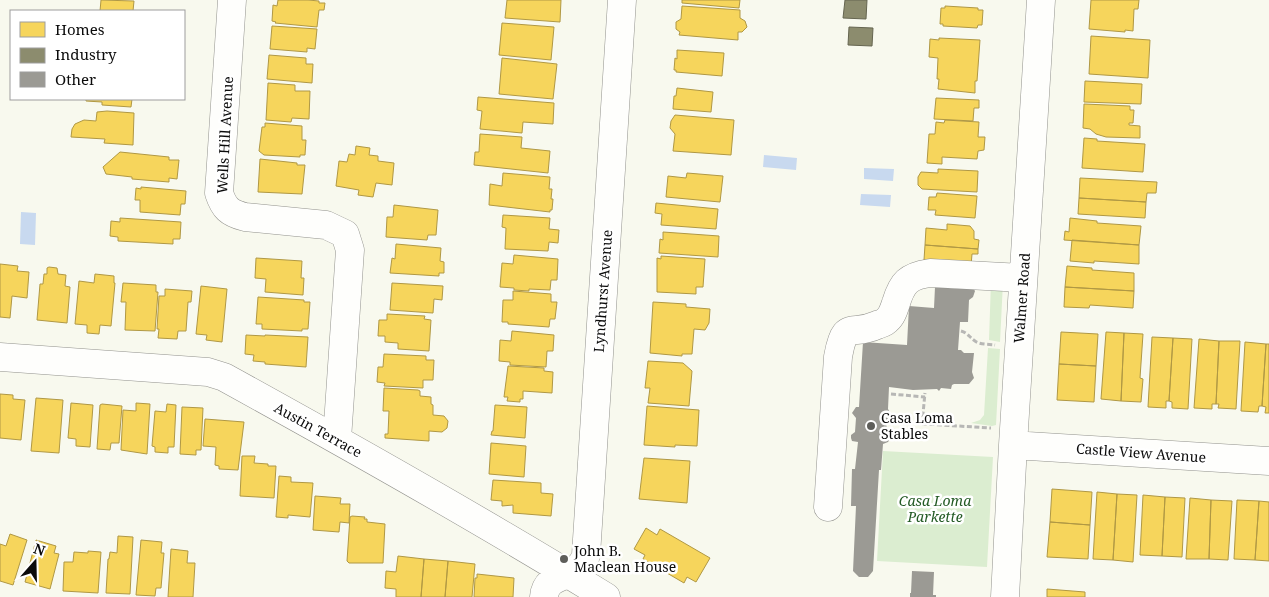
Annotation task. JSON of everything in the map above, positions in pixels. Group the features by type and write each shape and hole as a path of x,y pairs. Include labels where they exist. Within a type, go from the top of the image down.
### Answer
{"street":[{"name":"Wells Hill Avenue","path":"232,0 219,193 223,205 235,214 245,217 326,225 345,234 350,250 337,439"},
{"name":"Lyndhurst Avenue","path":"544,597 545,590 550,582 568,574 584,563 586,555 622,0"},
{"name":"Walmer Road","path":"1005,597 1006,437 1023,278 1041,0"},
{"path":"828,507 838,357 844,335 850,330 872,327 887,321 904,284 918,274 1023,278"},
{"name":"Austin Terrace","path":"0,357 208,372 224,377 337,439 606,597"},
{"name":"Castle View Avenue","path":"1006,437 1269,461"}],"path":[{"path":"961,331 967,333 975,341 989,344"},
{"path":"891,394 925,395 922,424"},
{"path":"892,422 922,424 1006,437"}],"green space":[{"path":"991,281 1003,282 1000,342 989,340"},
{"path":"988,348 1000,349 996,425 992,426 971,423 980,420 984,415"},
{"name":"Casa Loma Parkette","path":"883,451 993,457 987,567 877,561"}],"water":[{"path":"764,155 797,158 796,170 763,167"},
{"path":"864,168 894,169 893,181 864,179"},
{"path":"861,194 891,195 890,207 860,205"},
{"path":"21,212 36,213 35,245 20,244"}],"building: Homes":[{"path":"101,0 134,1 133,10 100,10"},
{"path":"278,0 308,0 325,3 324,10 319,10 317,27 275,23 272,21 273,5 277,6"},
{"path":"507,0 561,0 560,22 505,18"},
{"path":"682,0 740,0 739,8 682,3"},
{"path":"1091,0 1139,0 1138,9 1134,9 1133,31 1089,29"},
{"path":"682,6 740,10 740,18 745,21 747,27 742,32 738,32 738,40 679,35 680,32 676,29 676,22 681,19"},
{"path":"945,6 983,10 982,25 978,25 977,28 943,26 943,24 940,24 941,8 945,8"},
{"path":"502,23 554,27 551,60 499,55"},
{"path":"272,26 317,29 315,49 307,48 307,52 270,49"},
{"path":"1091,36 1150,40 1148,78 1089,74"},
{"path":"939,38 980,40 975,93 938,89 938,58 929,57 930,39 939,40"},
{"path":"677,50 724,53 722,76 676,72 674,70"},
{"path":"269,55 306,58 306,64 313,64 312,83 267,79"},
{"path":"502,58 557,64 553,99 499,94"},
{"path":"1085,81 1142,84 1141,104 1084,102"},
{"path":"268,83 295,85 295,91 310,91 309,119 292,118 291,122 266,120"},
{"path":"677,88 713,92 711,112 673,109"},
{"path":"478,97 554,103 553,124 523,122 522,133 480,129 482,111 477,110"},
{"path":"936,98 979,100 979,108 974,108 973,121 934,119"},
{"path":"132,100 131,107 102,105 102,102 86,101"},
{"path":"1084,104 1130,106 1130,110 1134,110 1133,123 1129,123 1129,125 1140,126 1140,138 1106,137 1096,134 1090,129 1083,128"},
{"path":"97,112 134,113 133,145 104,143 105,139 71,137 75,124 84,120 96,121"},
{"path":"675,115 734,120 731,155 673,151 675,134 670,128 671,121"},
{"path":"945,120 979,122 978,137 985,137 984,150 978,151 977,159 942,157 942,164 927,163 929,134 935,134 936,122 944,123"},
{"path":"265,123 302,126 302,140 306,140 305,155 300,155 300,157 264,155 259,151 262,127 265,127"},
{"path":"480,134 522,137 521,148 550,151 548,173 474,165 475,152 479,152"},
{"path":"1084,138 1097,139 1097,141 1145,144 1143,172 1082,168"},
{"path":"356,146 370,148 369,155 378,156 378,161 394,163 392,185 376,183 373,197 358,195 359,190 336,186 339,161 347,162 349,154 355,155"},
{"path":"120,152 169,157 169,160 179,160 177,179 169,178 169,182 132,179 132,177 106,174 103,167"},
{"path":"260,159 305,165 302,194 258,192"},
{"path":"938,169 978,171 977,192 922,189 918,185 918,177 921,172 938,173"},
{"path":"503,173 550,177 549,189 552,189 552,210 550,212 489,205 490,184 502,186"},
{"path":"687,173 723,176 720,202 666,197 668,176 686,178"},
{"path":"1080,178 1157,182 1156,193 1147,193 1146,202 1079,198"},
{"path":"141,187 186,191 185,204 181,204 180,215 140,212 140,200 135,200 136,188 141,189"},
{"path":"937,193 977,196 975,218 935,215 936,210 928,210 929,197 936,197"},
{"path":"1079,198 1146,202 1145,218 1078,214"},
{"path":"656,203 718,209 716,229 661,225 662,214 655,213"},
{"path":"394,205 438,210 436,235 428,235 427,240 386,237 387,217 393,217"},
{"path":"503,215 550,218 549,229 559,230 558,243 549,242 548,251 505,249 506,228 502,227"},
{"path":"120,218 181,222 180,239 173,239 173,244 118,241 118,237 110,236 111,221 120,222"},
{"path":"1070,218 1097,221 1097,223 1141,226 1139,245 1064,240 1065,231 1069,232"},
{"path":"947,224 970,226 974,231 974,239 979,240 978,249 925,245 926,228 947,230"},
{"path":"663,232 719,236 718,257 659,253 660,239 663,240"},
{"path":"1072,240 1139,245 1139,264 1070,261"},
{"path":"396,244 441,248 440,261 444,262 444,273 439,273 439,276 390,273 392,258 395,259"},
{"path":"925,245 978,249 978,254 972,254 971,266 947,261 924,260"},
{"path":"514,255 558,259 557,280 551,280 550,290 529,289 529,291 500,287 502,263 513,264"},
{"path":"661,256 705,259 703,287 696,287 696,294 657,292 657,258 661,259"},
{"path":"256,258 302,261 303,295 265,292 266,279 255,278"},
{"path":"0,264 18,266 17,271 29,272 27,298 12,296 10,318 0,317"},
{"path":"1067,266 1134,273 1134,291 1065,287"},
{"path":"47,268 57,268 58,274 66,275 65,286 70,287 67,323 37,320 40,284 43,284 44,274 47,274"},
{"path":"95,274 114,276 115,283 111,326 100,325 99,334 87,333 87,325 75,324 79,281 94,283"},
{"path":"123,283 156,285 156,292 158,292 155,331 125,330 126,302 121,302"},
{"path":"392,283 443,286 442,300 434,299 433,313 390,310"},
{"path":"201,286 227,289 222,342 206,340 207,335 196,334"},
{"path":"1065,287 1134,291 1133,308 1090,305 1089,308 1064,307"},
{"path":"165,289 192,291 191,302 188,302 186,331 178,331 177,339 158,338 159,296 165,296"},
{"path":"513,291 551,294 551,302 557,302 555,319 550,319 549,327 502,322 503,300 513,300"},
{"path":"258,297 310,302 308,329 302,329 302,331 262,329 262,324 256,324"},
{"path":"653,302 686,304 686,307 710,309 709,323 705,330 694,329 692,354 682,354 682,356 650,353"},
{"path":"387,314 425,316 424,319 431,320 429,351 398,349 398,343 385,342 385,336 378,336 379,320 387,320"},
{"path":"512,331 554,335 553,351 547,351 546,367 510,365 510,362 499,361 500,340 511,341"},
{"path":"1061,332 1098,334 1096,366 1059,364"},
{"path":"1106,332 1124,333 1121,401 1101,399"},
{"path":"1124,333 1143,334 1140,378 1143,379 1141,402 1121,401"},
{"path":"246,335 308,337 306,367 265,364 265,362 253,361 254,355 245,354"},
{"path":"1152,337 1173,338 1169,401 1166,401 1166,408 1148,407"},
{"path":"1173,338 1192,339 1188,409 1172,408 1172,402 1169,401"},
{"path":"1199,339 1219,341 1216,404 1212,404 1212,409 1194,408"},
{"path":"1219,341 1240,341 1236,409 1218,408 1219,404 1216,404"},
{"path":"1245,342 1266,344 1262,406 1259,406 1258,412 1241,411"},
{"path":"1266,344 1269,344 1269,413 1265,413 1266,407 1262,406"},
{"path":"384,354 426,356 426,360 434,360 433,380 423,380 423,388 384,386 385,383 377,382 378,367 383,367"},
{"path":"648,361 683,363 692,371 689,406 648,403 650,388 645,388"},
{"path":"1059,364 1096,366 1094,402 1057,400"},
{"path":"508,366 544,368 544,371 553,372 552,393 523,391 523,399 520,399 520,402 507,401 508,397 504,397"},
{"path":"384,388 418,390 420,391 420,396 431,397 433,415 444,416 448,421 447,428 442,432 429,431 429,441 385,438 385,434 388,434 389,411 383,411"},
{"path":"0,394 13,395 13,399 25,400 21,440 0,438"},
{"path":"36,398 63,400 59,453 31,451"},
{"path":"71,403 93,405 90,447 76,446 76,439 68,438"},
{"path":"136,403 150,404 147,454 121,450 123,410 136,411"},
{"path":"167,404 176,405 174,447 168,447 168,453 155,452 155,447 152,446 155,411 166,412"},
{"path":"100,405 122,406 119,443 111,443 110,450 97,449"},
{"path":"495,405 527,407 525,438 491,435"},
{"path":"647,406 699,410 697,446 644,445"},
{"path":"182,407 203,408 201,450 196,450 196,455 180,454"},
{"path":"205,419 244,422 238,470 219,469 219,466 215,465 216,447 203,446"},
{"path":"491,443 526,446 524,477 489,474"},
{"path":"242,456 255,456 254,463 276,466 274,498 240,496"},
{"path":"644,458 690,461 687,503 639,499"},
{"path":"279,476 291,477 291,482 313,483 310,517 288,515 288,518 276,517"},
{"path":"493,480 541,483 541,493 553,494 551,516 513,513 513,505 502,506 502,501 491,500"},
{"path":"1052,489 1092,492 1090,525 1050,522"},
{"path":"1097,492 1117,494 1113,560 1093,559"},
{"path":"1117,494 1137,495 1133,562 1113,560"},
{"path":"1143,495 1165,497 1162,556 1140,555"},
{"path":"315,496 341,498 340,504 350,504 349,523 340,522 339,532 313,530"},
{"path":"1165,497 1185,498 1182,557 1162,556"},
{"path":"1190,498 1211,500 1209,559 1186,559"},
{"path":"1211,500 1232,501 1228,560 1209,559"},
{"path":"1237,500 1259,501 1255,560 1234,559"},
{"path":"1259,501 1269,502 1269,561 1255,560"},
{"path":"350,517 365,517 364,519 367,519 367,522 385,524 383,563 349,563 347,561"},
{"path":"1050,522 1090,525 1088,559 1047,557"},
{"path":"646,528 657,535 660,529 710,558 696,582 687,577 684,583 643,559 645,555 634,549"},
{"path":"10,534 27,540 13,585 0,581 0,544 6,546"},
{"path":"118,536 133,537 130,594 106,593 108,559 110,552 117,553"},
{"path":"36,540 56,546 54,553 59,554 50,589 25,582"},
{"path":"141,540 162,542 161,553 164,553 161,588 156,588 155,596 136,595"},
{"path":"171,549 188,551 187,563 195,563 193,597 168,597"},
{"path":"88,551 101,552 98,593 63,591 64,562 73,562 74,552 88,553"},
{"path":"398,556 424,559 421,597 396,597 396,589 385,588 386,571 396,572"},
{"path":"424,559 448,561 445,597 421,597"},
{"path":"448,561 475,564 472,597 445,597"},
{"path":"477,574 514,578 513,597 474,597"},
{"path":"1047,589 1085,592 1085,597 1047,597"}],"building: Industry":[{"path":"845,0 867,0 866,19 843,18"},
{"path":"849,27 873,28 872,46 848,45"}],"building: Other":[{"name":"Casa Loma Stables","path":"935,287 973,288 975,291 973,297 969,300 968,322 960,322 958,350 964,353 974,353 972,372 974,378 969,384 954,384 951,389 941,388 939,391 937,389 913,390 889,387 888,409 891,414 887,420 886,433 890,439 883,444 881,470 879,470 873,571 868,577 859,577 853,571 856,506 851,506 852,469 855,469 858,442 852,441 851,435 855,432 856,418 852,413 856,407 859,407 863,342 907,345 909,306 934,308"},
{"path":"912,571 934,572 933,595 936,595 936,597 910,597"}],"place":[{"name":"Casa Loma Stables","path":"871,426"},
{"name":"John B. Maclean House","path":"564,559"}]}
